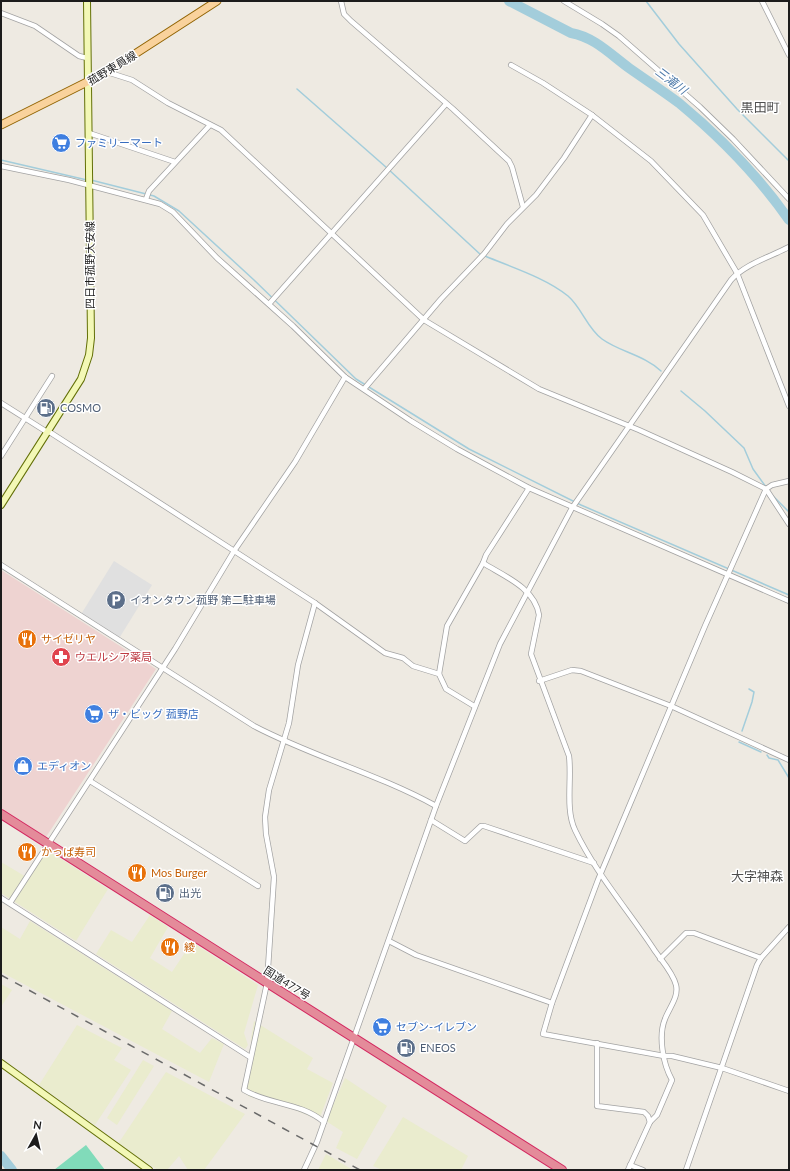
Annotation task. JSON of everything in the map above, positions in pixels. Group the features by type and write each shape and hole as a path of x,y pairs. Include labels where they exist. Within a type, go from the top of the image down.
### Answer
{"highway":[{"name":"国道477号","path":"1,814 562,1170"}],"main road":[{"name":"四日市菰野大安線","path":"1,505 81,379 89,355 91,338 87,1"},
{"name":"菰野東員線","path":"1,125 88,83 217,1"},
{"path":"1,1063 149,1170"}],"street":[{"path":"341,1 344,14 351,21 509,161 523,207"},
{"path":"564,1 619,36 700,107 733,139 789,199"},
{"path":"762,1 789,55"},
{"path":"1,13 35,26 79,56 87,58"},
{"path":"511,65 543,83 592,115 651,161 703,215 737,273 789,406"},
{"path":"107,72 132,80 168,103 210,124 229,137 424,320 539,389 629,426 767,488 789,524"},
{"path":"270,303 446,104"},
{"path":"364,389 441,299 482,256 523,207 536,195 564,158 592,115"},
{"path":"147,199 149,191 210,124"},
{"path":"89,133 175,162"},
{"path":"1,166 89,182 160,204 173,212 217,258 270,303 345,377 457,449 528,488 789,601"},
{"path":"304,1170 324,1122 436,806 474,706 500,644 527,590 573,507 737,273 789,247"},
{"path":"1,456 52,376"},
{"path":"10,903 162,668 234,551 294,462 345,377"},
{"path":"1,403 315,603 385,653 403,658 413,666 439,674"},
{"path":"789,481 767,488 728,574 671,706 601,875 552,1003 543,1034 664,1056 672,1056 722,1068 789,1091"},
{"path":"474,706 446,689 439,674 447,626 483,563 486,555 528,488"},
{"path":"483,563 527,590 538,610 539,615 530,654 539,681 569,756 571,771 571,818 575,829 601,875 675,982 676,990 664,1025 664,1056 667,1072 672,1080 657,1115 650,1122 629,1168 643,1170"},
{"path":"1,565 254,726 284,741 412,793 436,806"},
{"path":"315,603 298,665 284,741 270,790 265,817 266,834 274,877 266,983 244,1090 255,1095 300,1108 316,1115 324,1122"},
{"path":"539,681 572,670 581,671 671,706 789,760"},
{"path":"90,780 258,886"},
{"path":"431,820 465,841 481,826 484,826 594,863"},
{"path":"1,898 250,1057"},
{"path":"686,1170 761,958 789,927"},
{"path":"660,959 686,933 694,933 761,958"},
{"path":"389,941 416,955 552,1003"},
{"path":"597,1043 597,1106 644,1112 648,1116 650,1122"}],"shaded area":[{"name":"イオンタウン菰野 第二駐車場","path":"114,561 152,585 118,640 80,616"},
{"path":"1,570 156,669 46,837 1,809"}],"green space":[{"path":"47,850 108,889 76,941 1,893 1,862 28,878"},
{"path":"150,915 168,927 150,958 172,972 192,942 258,985 244,1033 248,1045 245,1049 96,954 111,930 132,942"},
{"path":"30,921 172,1011 162,1029 200,1053 212,1038 224,1044 209,1082 1,972 1,927 20,939"},
{"path":"1,984 12,990 1,1007"},
{"path":"254,1021 313,1058 307,1069 333,1083 319,1120 278,1103 250,1097 241,1090 253,1052 251,1039"},
{"path":"77,1025 122,1048 114,1060 131,1070 95,1125 39,1085"},
{"path":"143,1060 154,1066 117,1125 107,1118"},
{"path":"166,1072 245,1114 204,1170 188,1170 179,1156 167,1170 158,1170 118,1144"},
{"path":"345,1078 387,1106 357,1159 336,1148 343,1132 326,1121"},
{"path":"403,1117 468,1156 461,1170 382,1170 373,1166"},
{"path":"86,1145 105,1170 54,1170"},
{"path":"326,1154 353,1170 318,1170"}],"waterway":[{"name":"三滝川","path":"509,1 571,33 594,42 679,103 738,158 765,188 789,220"},
{"path":"646,1 679,44 737,109 789,161"},
{"path":"297,89 387,168 481,255"},
{"path":"1,160 87,180"},
{"path":"91,180 154,196 179,211 254,280 356,379 469,449 581,505 789,595"},
{"path":"485,256 528,273 559,290 573,301 592,329 602,339 616,347 640,357 661,371"},
{"path":"681,391 705,411 744,448 753,469 766,487"},
{"path":"773,496 789,512"},
{"path":"742,731 754,692 749,689"},
{"path":"739,742 761,752"},
{"path":"767,755 769,758 778,760 789,778"},
{"path":"1,1156 12,1170"}],"railway":[{"path":"1,975 360,1170"}],"place":[{"name":"ファミリーマート","path":"61,143"},
{"name":"COSMO","path":"46,408"},
{"name":"イオンタウン菰野 第二駐車場","path":"116,600"},
{"name":"サイゼリヤ","path":"27,639"},
{"name":"ウエルシア薬局","path":"61,657"},
{"name":"ザ・ビッグ 菰野店","path":"94,714"},
{"name":"エディオン","path":"23,766"},
{"name":"かっぱ寿司","path":"27,852"},
{"name":"Mos Burger","path":"137,873"},
{"name":"出光","path":"165,893"},
{"name":"綾","path":"170,947"},
{"name":"セブン-イレブン","path":"382,1027"},
{"name":"ENEOS","path":"406,1048"}],"district":[{"name":"黒田町","path":"760,107"},
{"name":"大字神森","path":"757,876"}]}
